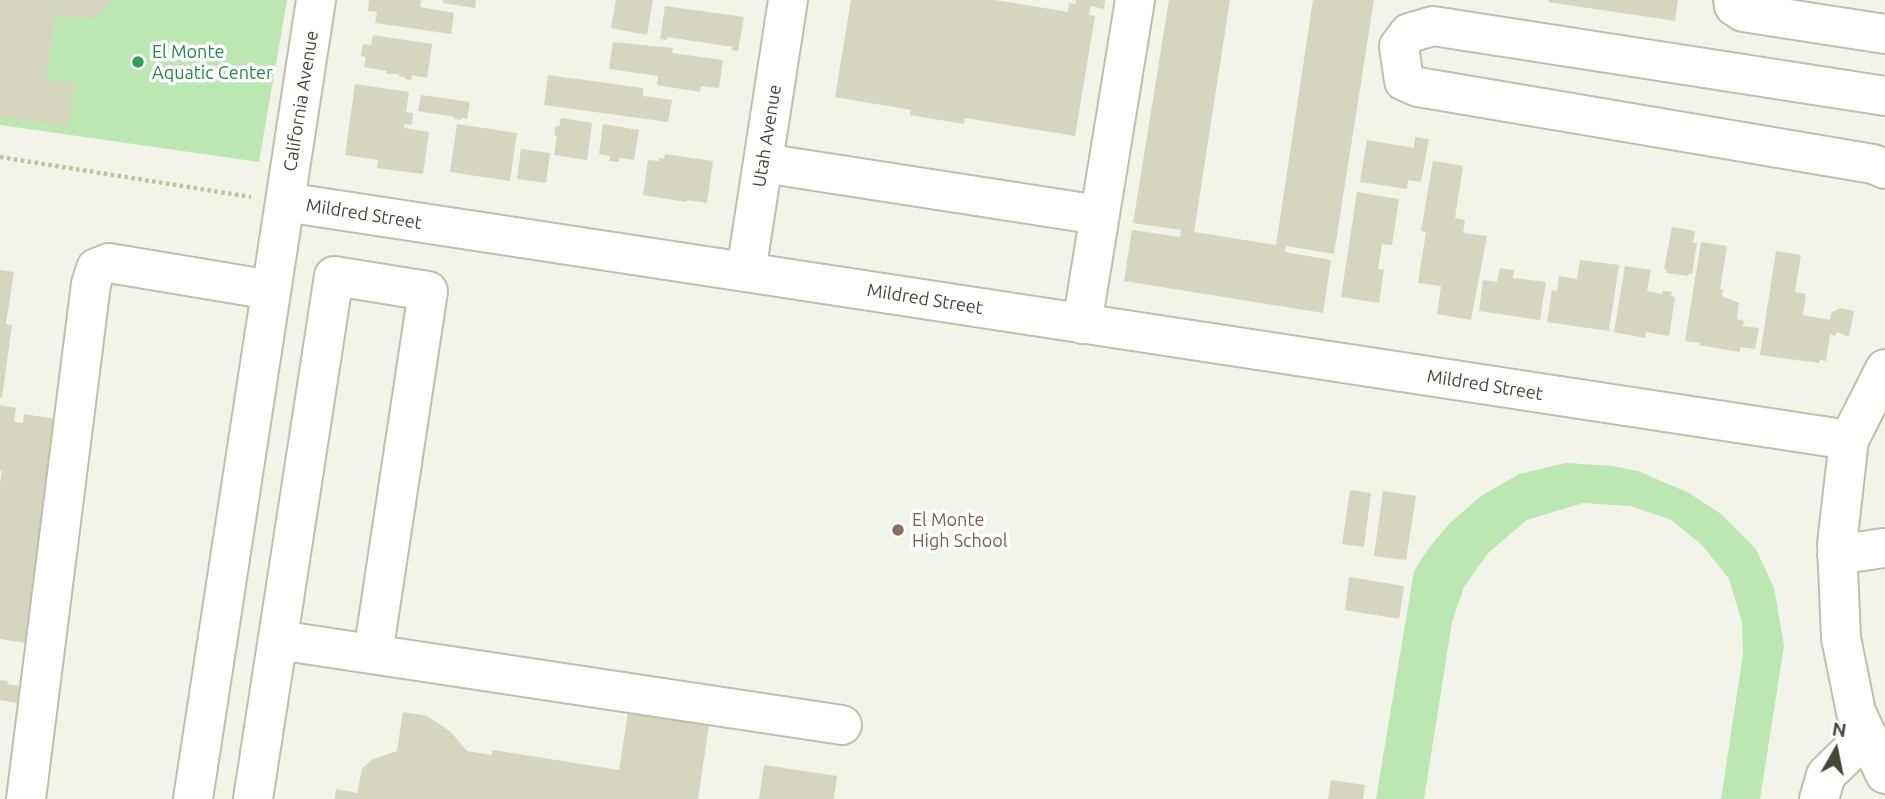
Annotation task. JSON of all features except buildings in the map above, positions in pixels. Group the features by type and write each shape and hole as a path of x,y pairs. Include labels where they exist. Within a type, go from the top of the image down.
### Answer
{"street":[{"name":"California Avenue","path":"193,799 316,0"},
{"name":"Utah Avenue","path":"746,272 788,0"},
{"path":"1082,324 1135,0"},
{"path":"1733,0 1734,6 1743,12 1885,34"},
{"path":"1885,96 1433,26 1409,33 1399,46 1404,81 1418,88 1873,164 1885,169"},
{"path":"763,163 1100,215"},
{"name":"Mildred Street","path":"285,202 1849,440"},
{"path":"26,799 91,284 96,268 109,263 271,290"},
{"path":"253,799 334,276 428,291 373,654"},
{"path":"1885,369 1849,440 1837,544 1841,638 1856,712 1885,774"},
{"path":"1837,555 1884,544"},
{"path":"278,640 842,725"},
{"path":"1819,799 1826,775 1867,735"}],"path":[{"name":"Mildred Street","path":"0,157 285,202"}],"green space":[{"name":"El Monte Aquatic Center","path":"0,0 287,0 259,162 0,125"},
{"path":"1566,463 1638,471 1689,493 1721,514 1756,549 1774,588 1784,646 1760,799 1721,799 1743,654 1742,622 1729,579 1702,545 1671,520 1631,506 1583,503 1527,520 1488,553 1464,587 1452,622 1424,799 1376,799 1414,571 1449,524 1481,496 1519,474"}],"place":[{"name":"El Monte Aquatic Center","path":"138,62"},
{"name":"El Monte High School","path":"898,530"}]}
